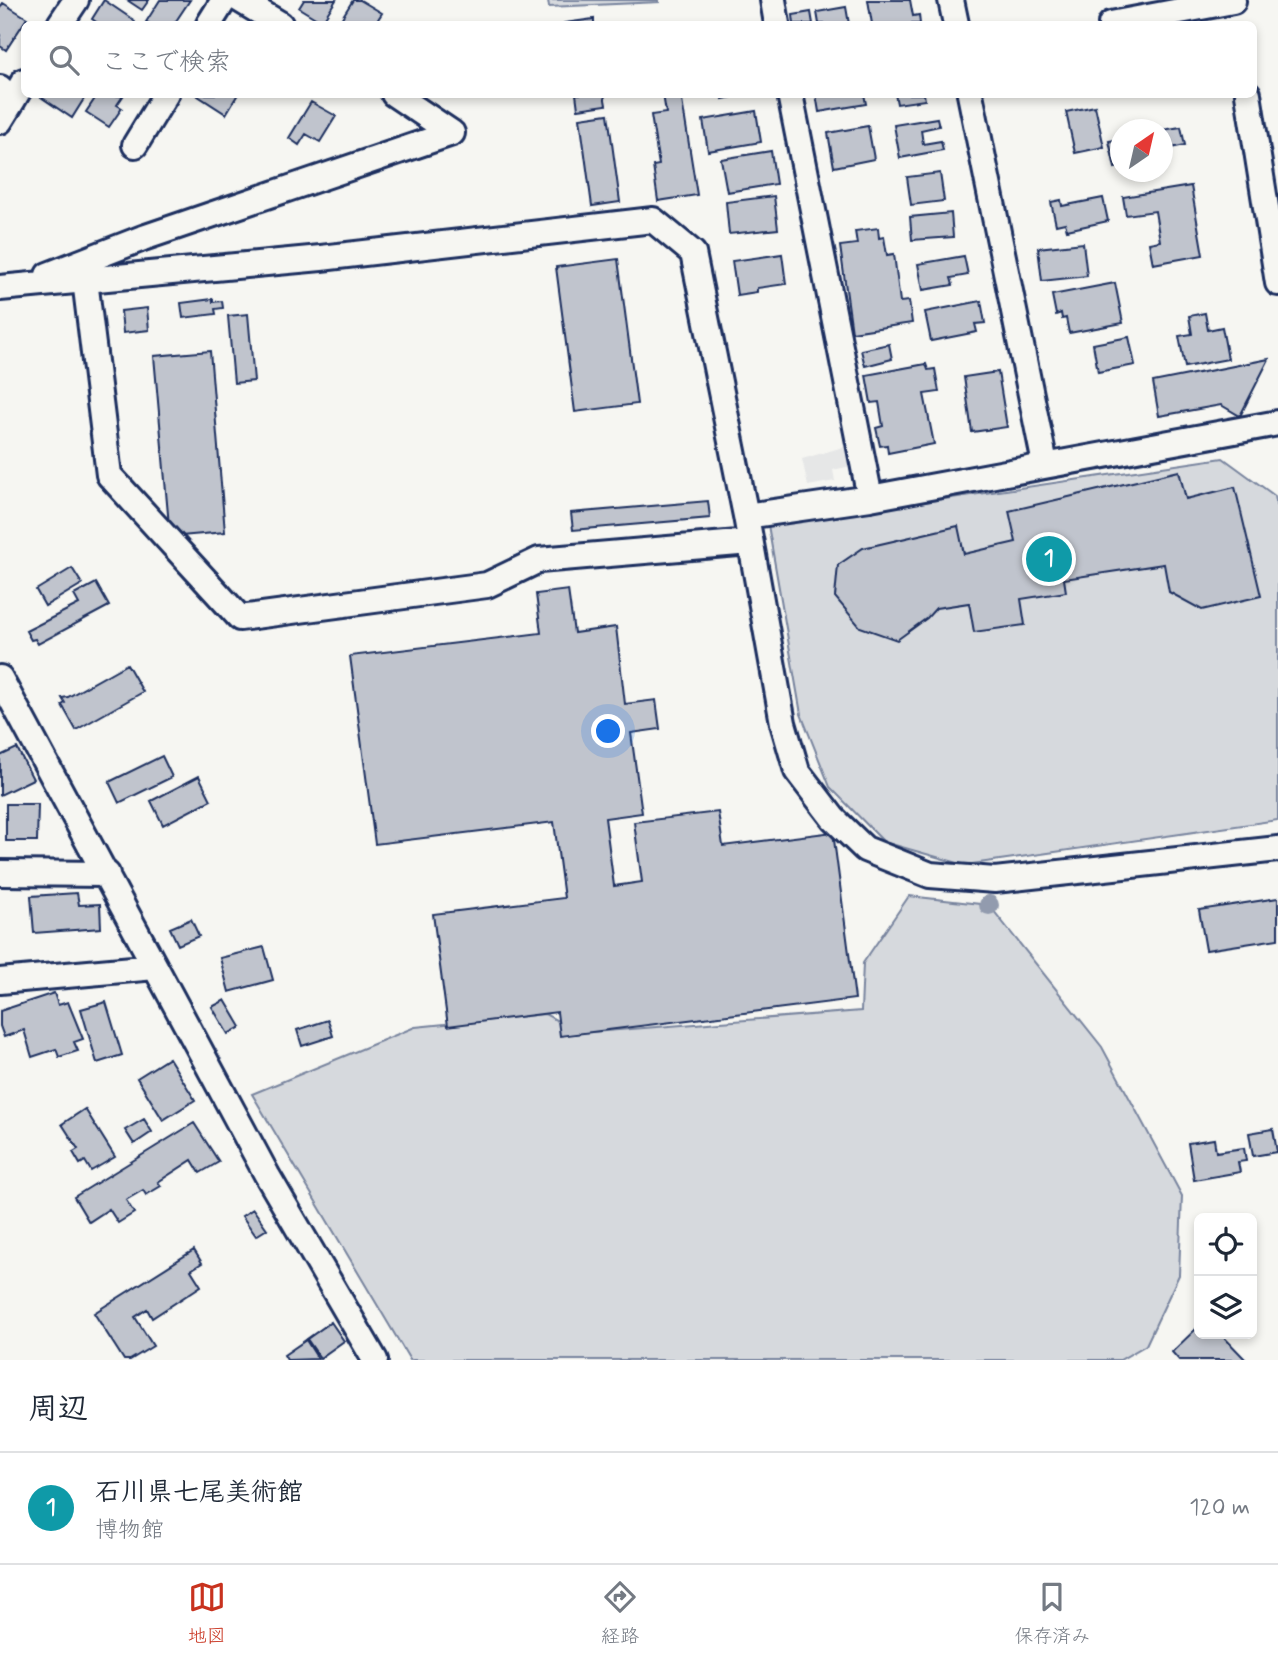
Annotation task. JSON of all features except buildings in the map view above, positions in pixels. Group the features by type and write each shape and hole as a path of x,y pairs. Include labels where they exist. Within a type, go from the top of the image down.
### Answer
{"street":[{"path":"62,21 76,0"},
{"path":"211,21 224,0"},
{"path":"240,0 275,21"},
{"path":"773,0 776,21"},
{"path":"951,0 955,21"},
{"path":"1136,21 1235,9"},
{"path":"135,145 164,98"},
{"path":"11,287 143,238 452,134 400,98"},
{"path":"790,98 870,498"},
{"path":"971,98 1045,464"},
{"path":"1249,98 1278,283"},
{"path":"11,287 321,258 653,220 694,253 746,516 783,723 797,771 833,818 865,849 930,875 995,880 1278,849"},
{"path":"85,280 109,475 240,618 487,585 539,560 750,542"},
{"path":"746,516 870,498 1278,423"},
{"path":"0,678 267,1175 375,1360"},
{"path":"0,873 107,874"},
{"path":"0,981 155,967"}],"shaded area":[{"path":"548,0 658,0 659,2 549,7"},
{"path":"850,445 855,465 833,470 835,481 808,486 802,459"},
{"path":"1223,458 1275,496 1278,512 1278,820 965,865 884,842 830,787 801,714 768,525"},
{"path":"909,896 989,905 1102,1047 1182,1196 1179,1275 1146,1345 1120,1360 410,1360 252,1094 415,1027 545,1014 580,1033 861,1011 863,963"}],"place":[{"name":"石川県七尾美術館","path":"1049,559"}]}
